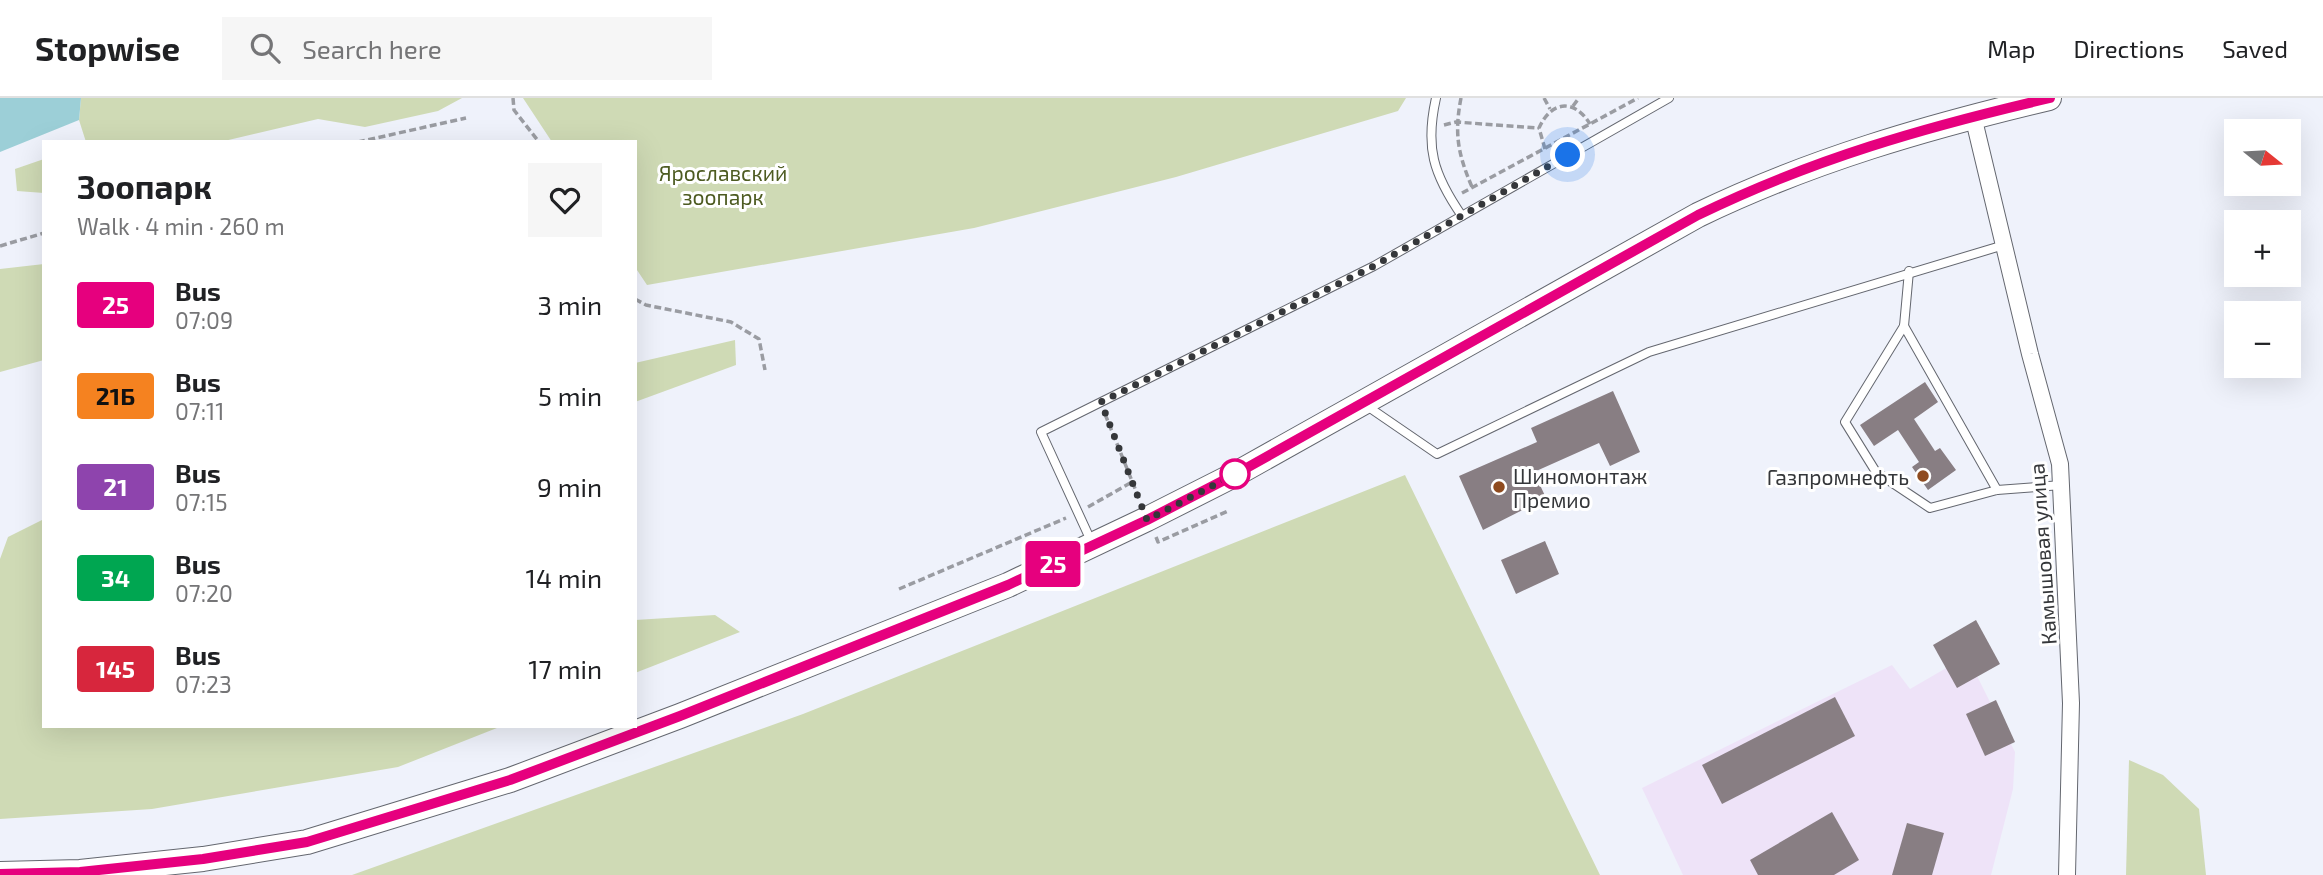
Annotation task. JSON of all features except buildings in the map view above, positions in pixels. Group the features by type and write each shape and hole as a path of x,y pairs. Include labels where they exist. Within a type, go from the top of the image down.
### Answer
{"main road":[{"path":"0,874 93,871 203,859 307,842 523,775 1008,585 1094,546 1147,520 1698,215 1760,184 1820,161 1973,116 2049,98"}],"street":[{"name":"Камышовая улица","path":"1973,116 2063,485 2071,703 2067,875"}],"lane":[{"path":"1436,98 1430,128 1434,169 1462,216"},
{"path":"1094,546 1041,432 1374,266 1669,98"},
{"path":"1361,402 1437,454 1649,352 2004,244"},
{"path":"1909,271 1904,326 1844,422 1876,472 1930,508 1997,490 2063,485"},
{"path":"1904,326 1997,490"}],"path":[{"path":"513,98 514,110 538,140"},
{"path":"1461,98 1456,122 1459,156 1472,188"},
{"path":"1544,98 1550,109"},
{"path":"1573,106 1579,98"},
{"path":"1451,199 1638,98"},
{"path":"1545,149 1539,128 1550,109 1562,104 1573,106 1583,112 1590,124"},
{"path":"367,140 466,118"},
{"path":"1430,128 1456,122 1539,128"},
{"path":"0,246 42,234"},
{"path":"637,300 646,305 731,322 759,339 765,370"},
{"path":"1101,402 1158,542 1228,511"},
{"path":"899,589 1079,513 1132,482"}],"shaded area":[{"path":"1967,656 2015,752 2013,789 1991,875 1683,875 1642,788 1892,665 1910,689"}],"green space":[{"path":"81,98 462,98 438,111 365,127 318,119 229,140 85,140 79,120"},
{"name":"Ярославский зоопарк","path":"523,98 1406,98 1398,111 1176,177 974,228 647,285 637,270 637,140 551,140"},
{"path":"42,160 42,193 17,191 15,169"},
{"path":"42,264 42,361 0,372 0,269"},
{"path":"735,340 736,365 637,401 637,363"},
{"path":"1405,475 1600,875 352,875 803,714"},
{"path":"42,520 42,728 497,728 398,767 152,809 0,819 0,559 8,537"},
{"path":"715,615 740,632 637,672 637,620"},
{"path":"2129,760 2163,775 2199,809 2206,875 2126,875"}],"water":[{"path":"0,98 81,98 79,120 0,152"}],"bus line":[{"name":"25","path":"0,874 80,872 203,859 307,842 510,780 680,716 912,620 1008,585 1147,520 1234,475 1422,367 1698,215 1760,184 1820,161 1907,135 2050,98"}],"place":[{"name":"Газпромнефть","path":"1923,476"},
{"name":"Шиномонтаж Премио","path":"1499,487"}],"route":[{"path":"1235,474 1147,520 1101,402 1374,266 1568,155"}]}
